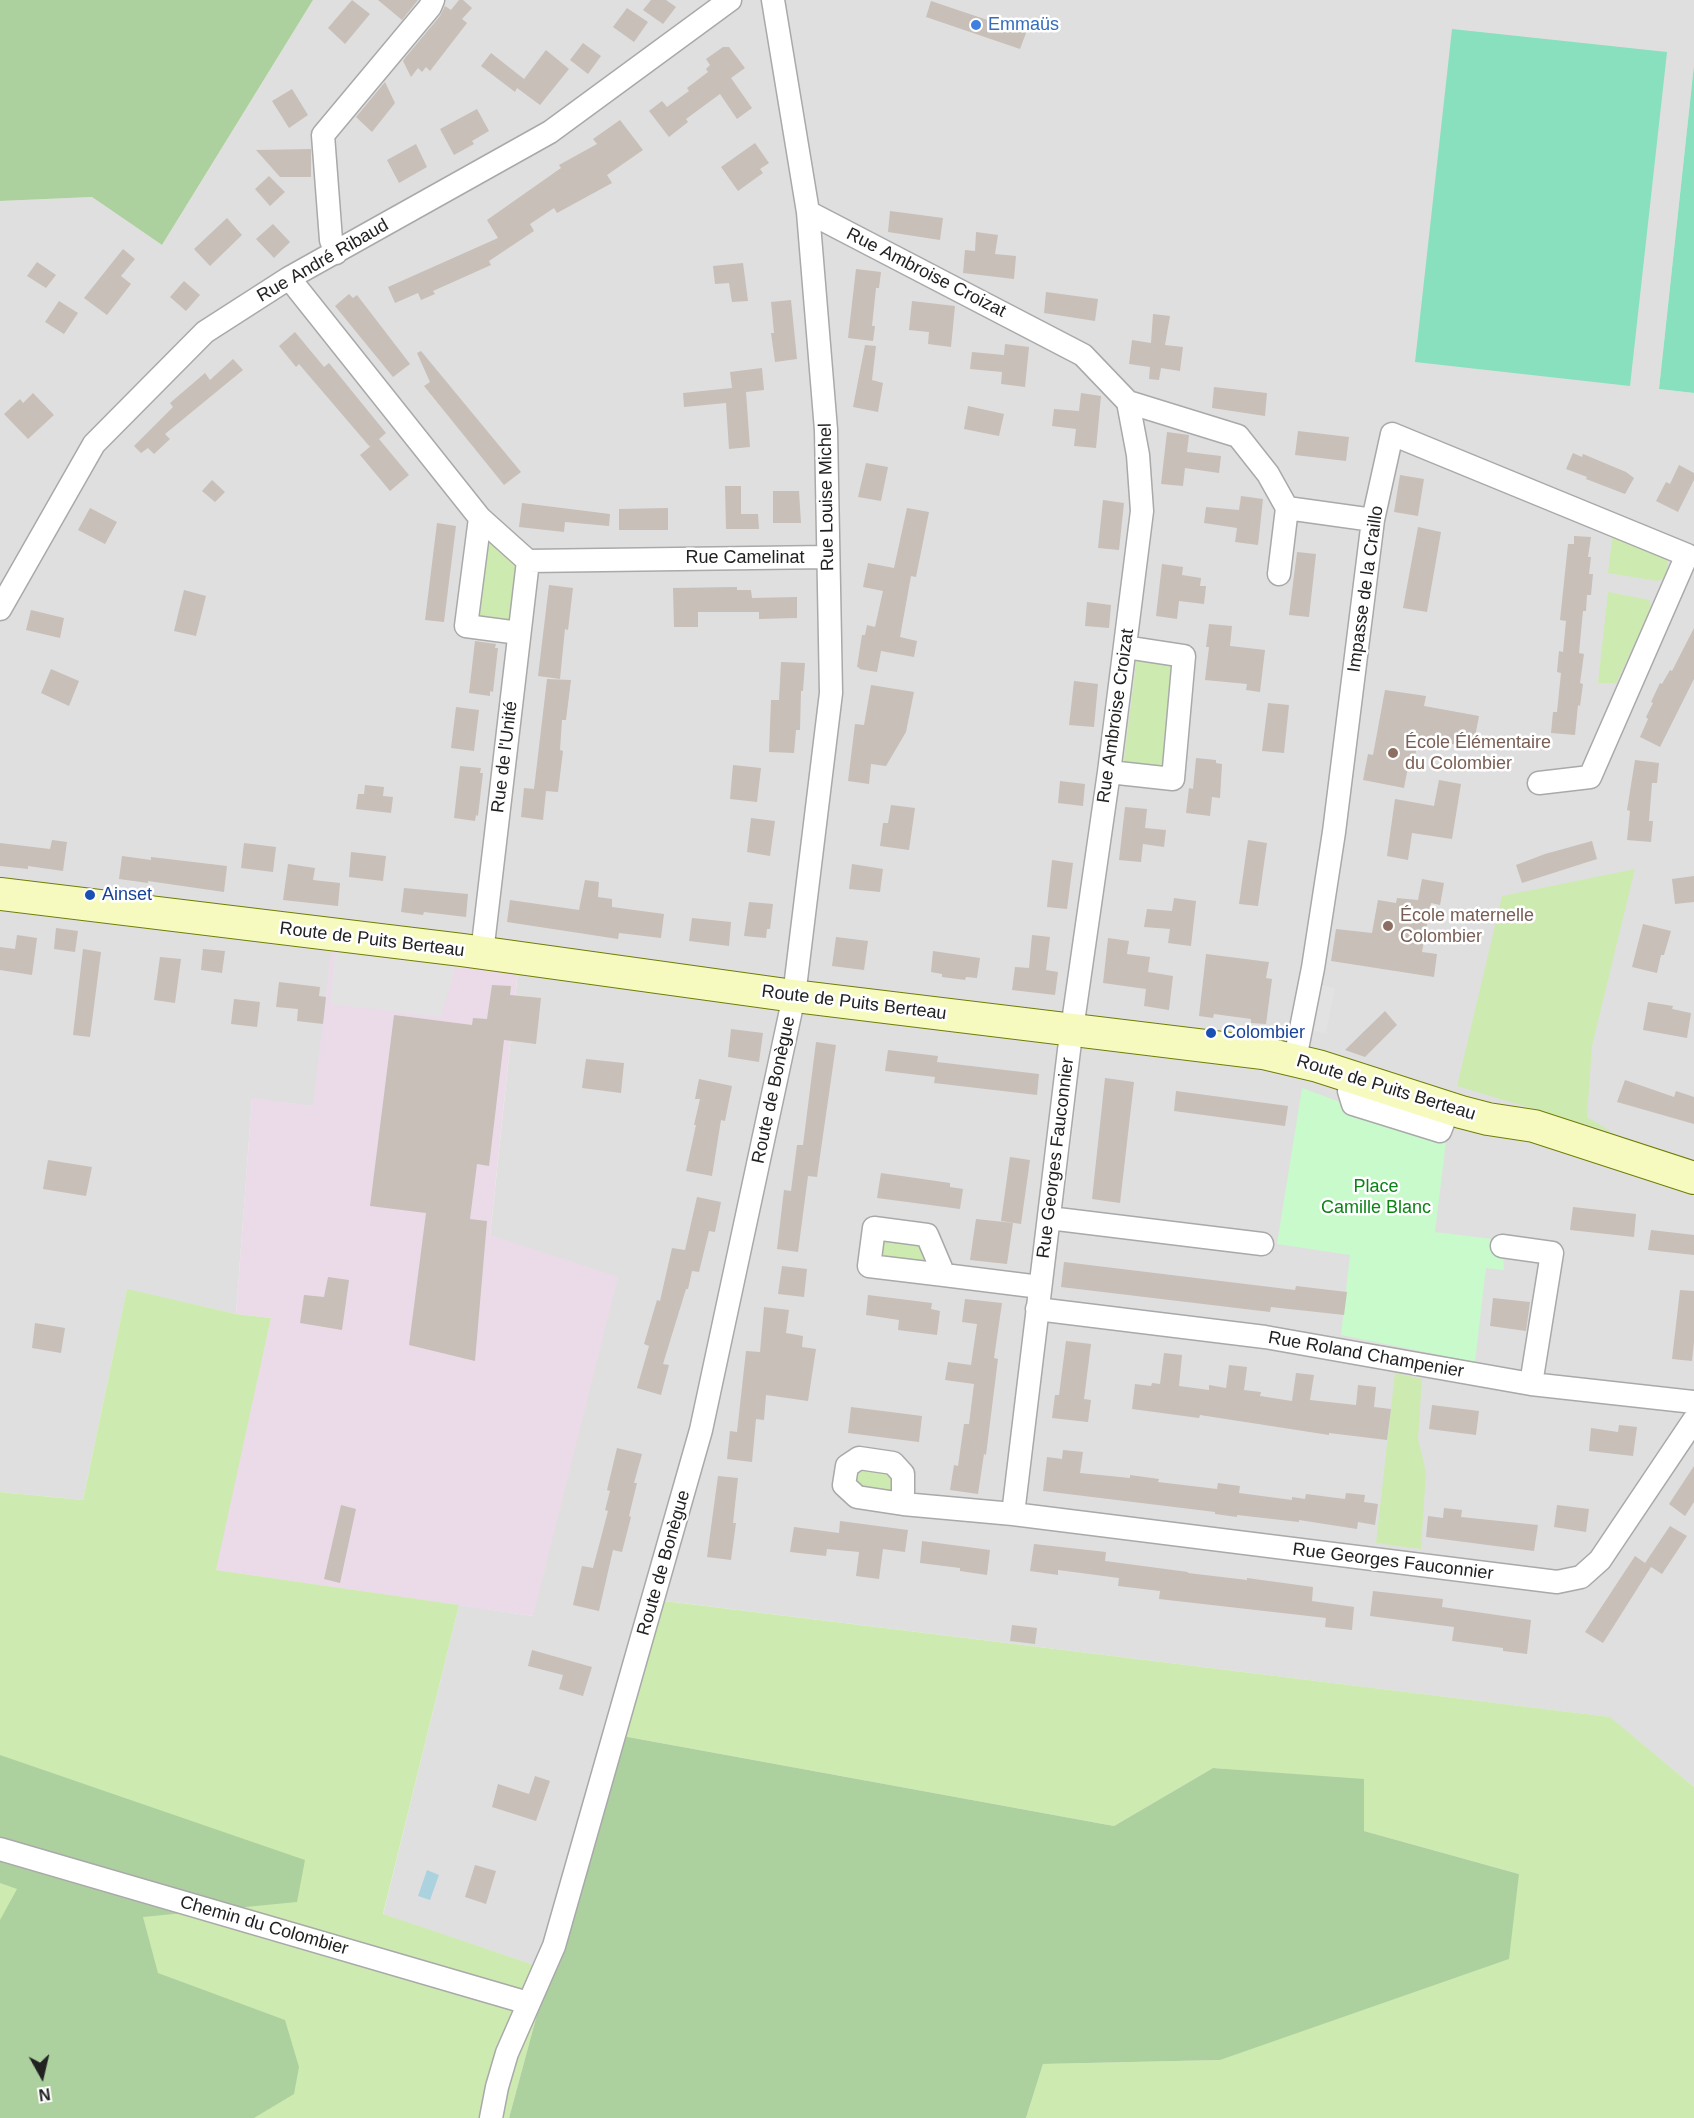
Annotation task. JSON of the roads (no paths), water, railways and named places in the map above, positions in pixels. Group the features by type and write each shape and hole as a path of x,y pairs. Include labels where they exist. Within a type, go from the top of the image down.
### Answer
{"street":[{"path":"336,253 331,240 323,135 430,7 433,0"},
{"name":"Rue André Ribaud","path":"0,609 94,444 205,332 289,278 550,132 730,0"},
{"name":"Rue Louise Michel","path":"773,0 808,212 826,430 831,693 794,996"},
{"name":"Rue Ambroise Croizat","path":"808,212 1083,355 1128,402 1238,436 1268,474 1287,508"},
{"path":"289,278 480,518 528,561"},
{"name":"Rue Ambroise Croizat","path":"1072,1029 1109,772 1142,511 1138,455 1128,402"},
{"name":"Impasse de la Craillo","path":"1295,1059 1313,968 1334,832 1373,520 1392,434 1690,547 1590,777 1539,783"},
{"path":"1279,574 1287,508 1373,520"},
{"path":"480,518 466,626 519,633"},
{"name":"Rue Camelinat","path":"528,561 828,557"},
{"name":"Rue de l'Unité","path":"482,954 528,561"},
{"path":"1109,772 1173,779 1184,656 1125,647"},
{"name":"Route de Puits Berteau","path":"0,894 482,954 794,996 1233,1049 1295,1059 1488,1119 1534,1126 1694,1178"},
{"name":"Route de Bonègue","path":"491,2118 496,2087 507,2053 554,1946 701,1430 794,996"},
{"name":"Rue Georges Fauconnier","path":"1013,1515 1072,1029"},
{"path":"1049,1218 1262,1244"},
{"path":"1502,1246 1552,1253 1531,1384"},
{"path":"944,1275 1039,1298"},
{"name":"Rue Roland Champenier","path":"1039,1298 1531,1384 1694,1402"},
{"name":"Rue Georges Fauconnier","path":"903,1504 1013,1515 1557,1582 1581,1576 1600,1560 1694,1420"},
{"name":"Chemin du Colombier","path":"0,1849 528,2003"}],"water":[{"path":"427,1870 439,1875 430,1900 418,1896"}],"place":[{"name":"Emmaüs","path":"976,25"},
{"name":"École Élémentaire du Colombier","path":"1393,753"},
{"name":"Ainset","path":"90,895"},
{"name":"École maternelle Colombier","path":"1388,926"},
{"name":"Colombier","path":"1211,1033"}],"park label":[{"name":"Place Camille Blanc","path":"1376,1197"}]}
